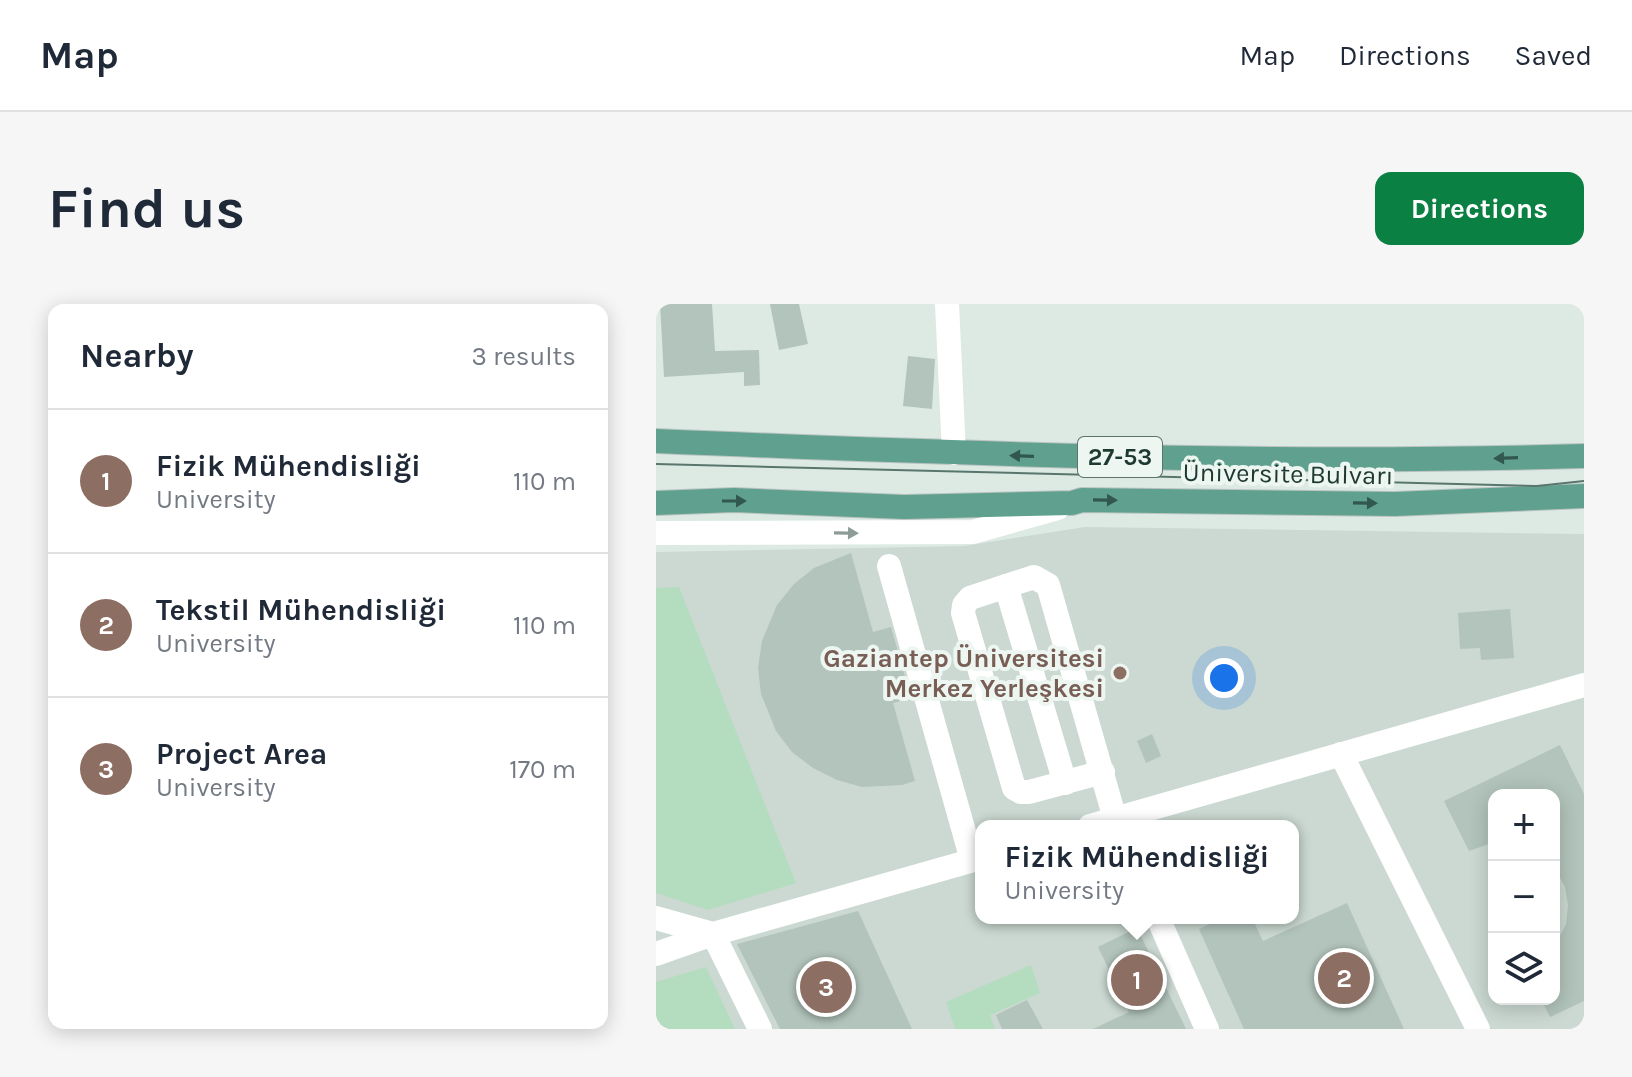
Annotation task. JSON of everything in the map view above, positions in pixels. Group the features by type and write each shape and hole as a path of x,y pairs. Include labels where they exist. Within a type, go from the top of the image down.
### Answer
{"main road":[{"name":"Üniversite Bulvarı","path":"656,441 1051,457 1448,460 1584,456"},
{"name":"Üniversite Bulvarı","path":"656,503 734,500 904,507 1072,503 1082,500 1395,504 1584,496"}],"street":[{"path":"947,304 954,453"},
{"path":"656,533 973,532 1072,503"},
{"path":"889,566 975,852"},
{"path":"1103,772 1029,792 1014,788 963,613 964,605 970,598 1034,577 1048,585 1103,772 1115,820"},
{"path":"1006,586 1065,783"},
{"path":"1123,820 1341,754 1581,693"},
{"path":"1341,754 1478,1029"},
{"path":"656,954 713,934 975,860"},
{"path":"656,918 713,934 760,1029"},
{"path":"1161,924 1207,1029"}],"shaded area":[{"name":"Gaziantep Üniversitesi Merkez Yerleşkesi","path":"1085,527 1584,534 1584,1029 656,1029 656,552 964,546"}],"green space":[{"path":"679,587 796,883 708,910 656,893 656,588"},
{"path":"1031,965 1040,993 990,1015 995,1029 955,1029 946,1002"},
{"path":"706,967 735,1029 656,1029 656,982"}],"building":[{"path":"660,304 712,304 715,351 759,350 760,385 744,386 744,372 664,377"},
{"path":"770,304 799,304 808,344 779,350"},
{"path":"908,356 935,359 932,409 903,406"},
{"path":"851,553 873,632 891,627 911,698 893,703 915,781 902,785 862,787 837,780 813,768 792,752 776,731 761,694 758,668 762,641 777,605 794,584 814,568"},
{"path":"1510,609 1514,658 1481,660 1480,648 1460,649 1458,613"},
{"path":"1152,734 1161,756 1146,763 1137,741"},
{"path":"1560,745 1584,794 1584,1001 1550,1017 1544,1005 1560,1005 1560,936 1566,924 1568,905 1560,878 1560,789 1488,789 1488,844 1469,851 1444,801"},
{"path":"1347,903 1404,1029 1244,1029 1199,929 1210,924 1255,924 1263,941"},
{"path":"858,911 912,1029 780,1029 737,944"},
{"path":"1137,928 1186,1029 1093,1029 1129,1012 1098,947"},
{"path":"1027,1000 1043,1029 1002,1029 996,1015"}],"tram line":[{"path":"656,464 1537,486 1584,481"}],"place":[{"name":"Gaziantep Üniversitesi Merkez Yerleşkesi","path":"1120,673"},
{"name":"Tekstil Mühendisliği","path":"1344,978"},
{"name":"Fizik Mühendisliği","path":"1137,980"},
{"name":"Project Area","path":"826,987"}]}
